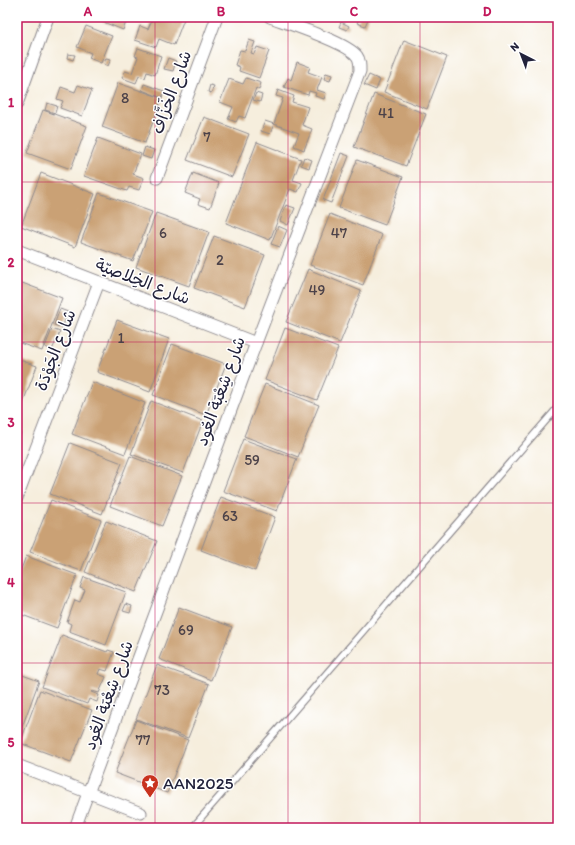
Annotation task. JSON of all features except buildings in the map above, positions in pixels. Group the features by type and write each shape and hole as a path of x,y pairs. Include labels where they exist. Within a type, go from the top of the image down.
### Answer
{"street":[{"path":"17,104 48,17"},
{"name":"شارع الخَزَّاف","path":"157,178 217,17"},
{"name":"شارع شِعْبَة العُود","path":"75,828 256,343 360,71 359,60 350,49 270,17"},
{"name":"شارع الخِلاصيّة","path":"17,250 256,343"},
{"name":"شارع الجَوْدَة","path":"17,498 99,282"},
{"path":"17,765 141,813"}],"lane":[{"path":"192,828 558,408"}],"place":[{"name":"AAN2025","path":"150,798"}]}
